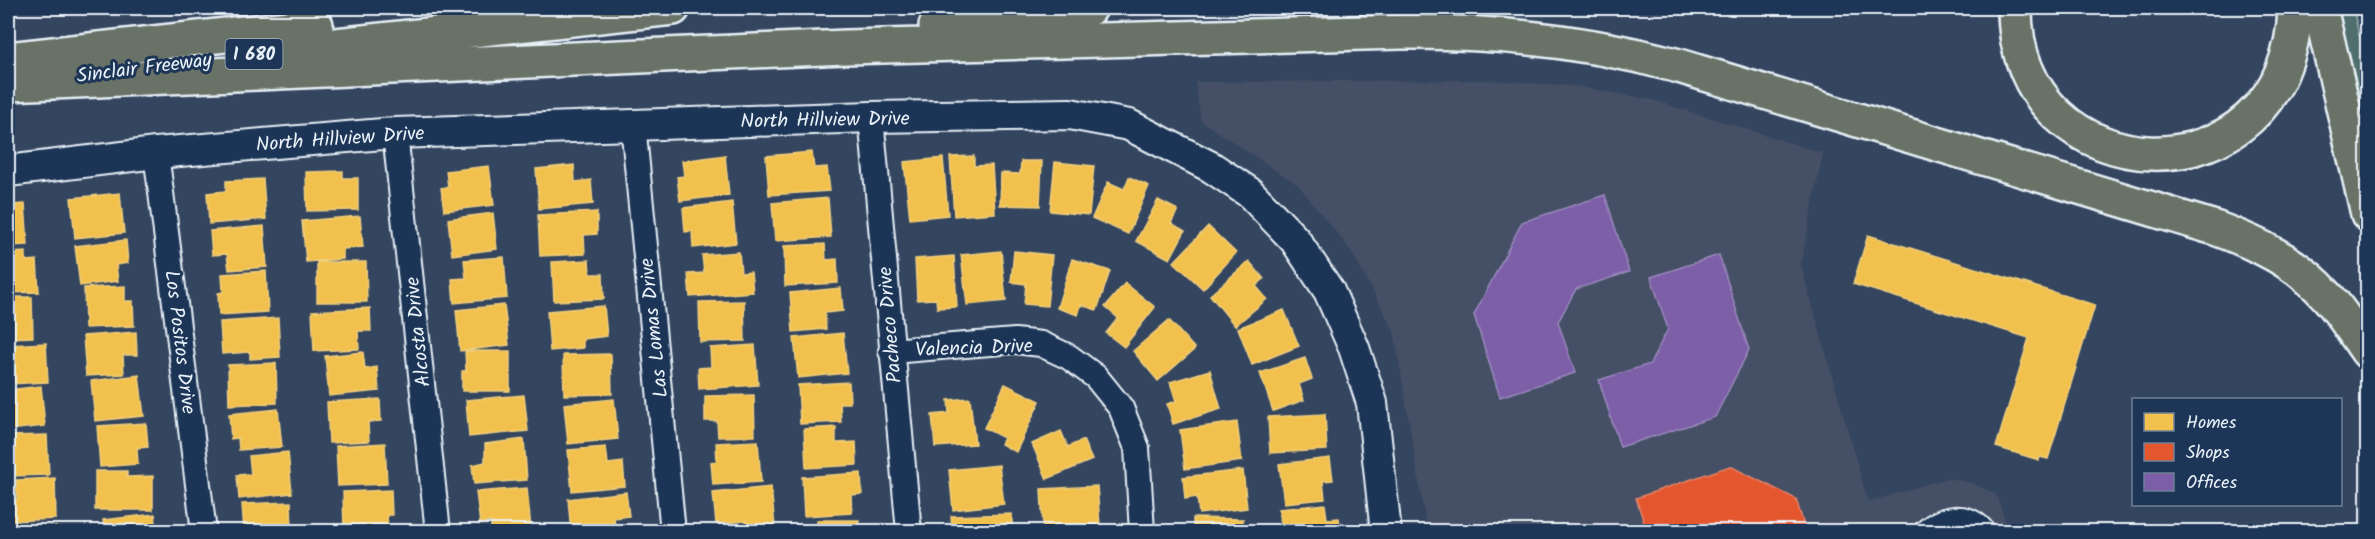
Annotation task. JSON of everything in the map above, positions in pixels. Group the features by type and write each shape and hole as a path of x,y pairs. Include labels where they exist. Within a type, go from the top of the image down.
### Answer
{"highway":[{"name":"I 680","path":"8,59 477,8"},
{"name":"Sinclair Freeway","path":"8,84 673,8"},
{"path":"696,54 1090,8"},
{"path":"2015,8 2019,45 2027,69 2039,91 2055,111 2074,127 2115,148 2157,154 2201,148 2239,127 2255,113 2281,72 2289,51 2295,8"},
{"path":"2320,8 2367,214"},
{"path":"8,84 344,68 536,63 846,47 1401,32 1504,34 1591,45 1679,66 2215,228 2277,255 2301,272 2327,295 2367,352"}],"street":[{"name":"North Hillview Drive","path":"8,171 156,153 395,133 870,117 1070,114 1129,125 1211,167 1250,193 1295,240 1329,291 1354,348 1372,403 1386,531"},
{"name":"Pacheco Drive","path":"870,117 909,531"},
{"name":"Las Lomas Drive","path":"633,124 674,531"},
{"name":"Alcosta Drive","path":"395,133 438,531"},
{"name":"Los Positos Drive","path":"156,153 204,531"},
{"name":"Valencia Drive","path":"891,351 1015,341 1041,344 1069,357 1096,377 1121,408 1137,448 1142,531"},
{"path":"1926,531 1945,519 1957,518 1969,521 1983,531"}],"shaded area":[{"path":"1490,80 1575,86 1653,100 1823,153 1801,265 1868,502 1947,478 1969,482 1996,494 2009,531 1427,531 1394,331 1351,251 1298,185 1201,121 1195,82"}],"green space":[{"path":"2338,8 2353,8 2367,70 2367,131"}],"building: Homes":[{"path":"812,152 814,168 827,167 830,191 769,195 766,156"},
{"path":"725,155 729,195 680,201 677,177 684,176 682,161"},
{"path":"974,156 974,166 992,165 995,213 954,216 950,157"},
{"path":"943,158 948,215 910,219 904,162"},
{"path":"1021,161 1042,161 1040,206 1000,205 1001,173 1020,174"},
{"path":"1055,162 1094,166 1089,215 1050,211"},
{"path":"574,165 575,182 591,180 593,204 539,209 536,169"},
{"path":"489,166 494,205 444,211 441,188 448,187 446,171"},
{"path":"343,171 343,178 358,178 358,210 307,211 306,172"},
{"path":"1129,177 1149,186 1128,234 1092,218 1108,182 1124,189"},
{"path":"263,179 266,219 209,224 207,193 226,191 226,181"},
{"path":"120,193 124,233 75,238 71,198"},
{"path":"828,198 831,237 775,241 772,203"},
{"path":"1158,200 1178,210 1171,223 1185,231 1170,259 1136,241"},
{"path":"732,202 736,243 693,248 692,231 685,232 683,208"},
{"path":"25,204 28,245 8,246 8,205"},
{"path":"597,212 597,234 584,235 585,254 540,256 538,215"},
{"path":"493,213 497,249 452,255 448,219"},
{"path":"360,216 363,247 343,249 343,259 306,262 302,221"},
{"path":"264,226 267,267 229,270 227,254 212,255 210,231"},
{"path":"1208,226 1236,253 1203,289 1174,262"},
{"path":"1868,235 2095,305 2048,459 2040,457 2039,460 1996,447 2029,338 1853,284"},
{"path":"126,240 128,263 116,265 118,281 80,286 75,246"},
{"path":"825,244 826,260 837,259 838,283 785,286 784,246"},
{"path":"1001,251 1006,301 967,305 961,255"},
{"path":"1014,251 1052,255 1047,306 1024,304 1026,284 1011,282"},
{"path":"26,252 26,261 37,260 39,292 8,293 8,253"},
{"path":"739,252 741,273 751,272 753,292 690,297 688,274 704,273 702,255"},
{"path":"954,256 957,307 937,308 936,299 917,300 915,259"},
{"path":"504,257 507,298 454,303 452,279 466,278 464,260"},
{"path":"1072,259 1110,271 1097,310 1081,305 1078,315 1057,308"},
{"path":"589,260 590,274 603,274 604,299 554,301 552,262"},
{"path":"1249,261 1264,279 1256,286 1267,299 1235,326 1210,295"},
{"path":"317,262 366,262 367,302 317,302"},
{"path":"266,271 268,312 219,315 218,293 223,292 222,274"},
{"path":"1125,283 1155,307 1124,347 1106,333 1118,318 1105,307"},
{"path":"125,286 125,301 133,301 134,326 85,328 84,288"},
{"path":"841,288 843,311 825,313 826,329 793,332 790,293"},
{"path":"8,297 32,297 33,337 8,338"},
{"path":"744,301 745,341 700,342 699,302"},
{"path":"504,305 509,345 460,351 456,310"},
{"path":"604,306 607,336 583,339 583,348 550,351 547,311"},
{"path":"370,308 371,331 358,331 359,349 314,351 312,311"},
{"path":"1284,310 1299,346 1252,365 1238,328"},
{"path":"278,318 280,357 250,359 250,352 222,354 220,322"},
{"path":"1169,320 1195,349 1158,381 1133,351"},
{"path":"136,332 137,355 123,355 124,374 86,376 83,336"},
{"path":"843,333 847,373 798,378 794,338"},
{"path":"46,343 48,382 8,384 8,345"},
{"path":"755,345 758,385 699,389 698,368 711,367 710,348"},
{"path":"465,351 510,351 510,391 462,391 462,371 466,371"},
{"path":"363,352 365,369 377,367 379,391 329,396 325,356"},
{"path":"611,354 612,394 564,395 563,355"},
{"path":"1305,358 1312,379 1299,384 1304,400 1273,411 1260,373"},
{"path":"276,363 277,403 229,405 228,365"},
{"path":"1210,370 1221,409 1173,424 1167,404 1176,401 1170,382"},
{"path":"139,375 144,416 95,421 91,381"},
{"path":"849,382 850,403 840,403 841,422 800,424 798,385"},
{"path":"1005,384 1040,401 1016,452 1001,444 1004,438 984,428"},
{"path":"41,386 45,426 8,430 8,390"},
{"path":"524,395 528,431 469,437 466,400"},
{"path":"754,395 755,436 718,437 717,421 705,421 705,396"},
{"path":"970,398 975,444 935,447 932,415 949,413 948,400"},
{"path":"380,399 381,421 368,422 369,441 329,443 327,402"},
{"path":"614,399 618,439 568,444 564,404"},
{"path":"278,409 282,447 239,450 238,438 231,439 229,414"},
{"path":"1325,414 1327,450 1270,453 1268,417"},
{"path":"1237,422 1242,461 1185,469 1180,430"},
{"path":"146,423 148,447 137,448 138,464 100,467 97,426"},
{"path":"836,427 836,443 856,442 857,465 806,468 804,429"},
{"path":"1061,431 1068,447 1083,440 1092,460 1047,479 1032,444"},
{"path":"47,435 49,475 8,476 8,436"},
{"path":"524,439 527,480 474,484 472,465 485,462 485,444"},
{"path":"758,441 761,482 713,485 711,462 717,461 716,443"},
{"path":"385,443 387,484 338,486 336,446"},
{"path":"606,447 608,464 623,462 625,486 572,491 568,450"},
{"path":"288,452 292,493 239,499 237,475 251,474 249,456"},
{"path":"1330,458 1333,480 1323,481 1325,499 1284,503 1279,464"},
{"path":"999,465 1004,504 953,510 949,470"},
{"path":"1243,470 1247,508 1199,514 1197,497 1185,499 1183,477"},
{"path":"95,471 127,471 127,477 153,476 153,510 95,510"},
{"path":"861,473 862,494 851,495 852,513 804,516 802,477"},
{"path":"55,478 56,519 8,521 8,500 17,499 16,480"},
{"path":"1097,486 1100,525 1043,528 1041,489"},
{"path":"771,487 775,527 746,530 746,521 716,524 713,493"},
{"path":"527,488 531,529 491,532 491,522 480,524 476,492"},
{"path":"391,490 392,515 387,515 388,531 344,532 343,492"},
{"path":"626,492 629,516 614,518 616,532 571,532 568,499"},
{"path":"291,502 292,532 244,532 242,504"},
{"path":"1325,504 1327,519 1339,518 1341,532 1282,532 1279,509"},
{"path":"155,514 157,532 104,532 103,520"},
{"path":"1012,514 1012,532 952,532 951,516"},
{"path":"1193,518 1243,519 1243,532 1193,532"},
{"path":"817,520 859,520 859,532 817,532"},
{"path":"56,527 56,532 8,532 8,528"}],"building: Shops":[{"path":"1730,466 1796,499 1806,532 1647,532 1636,498"}],"building: Offices":[{"path":"1605,195 1629,272 1576,289 1558,322 1575,373 1500,397 1474,315 1522,222"},
{"path":"1719,255 1749,350 1715,417 1620,447 1599,380 1650,364 1668,329 1651,277"}]}
